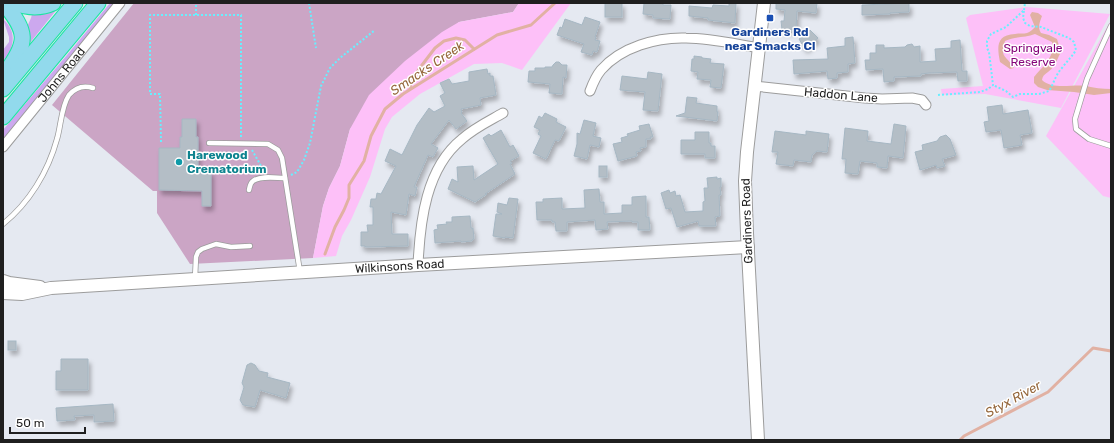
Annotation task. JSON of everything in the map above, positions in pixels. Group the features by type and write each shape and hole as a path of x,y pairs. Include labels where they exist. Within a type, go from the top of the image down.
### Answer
{"highway":[{"path":"3,76 18,55 22,41 20,26 4,3"},
{"path":"14,3 36,8 53,3"},
{"path":"3,89 75,3"},
{"name":"Johns Road","path":"3,117 98,3"}],"street":[{"name":"Johns Road","path":"3,147 120,3"},
{"name":"Gardiners Road","path":"758,440 745,181 746,152 764,3"},
{"path":"590,91 596,77 608,63 621,54 653,42 670,39 691,38 759,48"},
{"name":"Haddon Lane","path":"754,86 865,98 912,98 922,100 926,105"},
{"path":"418,265 420,238 426,199 438,166 448,152 461,139 503,113"},
{"name":"Wilkinsons Road","path":"3,293 22,294 51,288 195,278 748,247"},
{"name":"Wilkinsons Road","path":"3,281 51,288"}],"lane":[{"path":"1111,26 1088,79 1075,119 1076,129 1089,139 1111,146"},
{"path":"3,224 26,200 46,168 57,141 65,102 69,95 83,86 94,88"},
{"path":"209,143 268,144 278,150 282,158 300,272"},
{"path":"250,190 253,181 258,179 285,178"},
{"path":"195,278 196,257 198,252 202,249 216,244 231,247 250,246"}],"path":[{"path":"196,3 196,15"},
{"path":"309,3 316,48"},
{"path":"992,85 1006,91 1013,97 1020,94 1039,94 1049,91 1054,84 1056,75 1076,50 1074,42 1069,38 1041,27 1030,26 1025,23 1023,18 1025,3"},
{"path":"992,85 987,41 991,34 1006,27 1024,10"},
{"path":"161,142 160,94 150,94 150,15 241,16 241,143"},
{"path":"285,178 297,172 304,160 310,143 321,86 330,68 375,30"},
{"path":"938,95 980,92 988,89 992,85"},
{"path":"248,143 264,170 264,178"}],"shaded area":[{"path":"62,3 29,44 27,27 32,14 58,6"},
{"path":"110,3 117,3 3,142 3,130"},
{"path":"134,3 519,3 513,12 459,22 350,129 340,166 329,188 323,206 313,258 190,264 157,213 157,191 153,191 52,105"},
{"path":"1032,12 1038,13 1042,16 1039,24 1041,33 1057,39 1061,52 1054,66 1042,80 1051,85 1057,86 1086,86 1111,89 1111,93 1094,95 1047,90 1038,87 1034,83 1034,77 1048,61 1052,53 1052,42 1035,34 1012,38 1005,41 1003,54 1014,68 1010,69 1000,62 998,47 1001,39 1009,35 1026,33 1032,30 1035,27 1030,15"},
{"path":"3,19 11,29 13,40 10,52 3,62 3,50 9,42 9,37"}],"green space":[{"path":"519,3 571,3 522,70 502,63 474,64 420,94 392,117 385,129 370,177 351,220 342,236 336,256 313,258 323,206 329,188 340,166 350,129 369,95 405,61 442,32 459,22 513,12"},
{"name":"Springvale Reserve","path":"1027,7 1110,14 1061,108 985,94 942,95 941,89 983,86 966,18 970,15"},
{"path":"1111,20 1111,198 1103,196 1046,136"}],"building":[{"path":"605,3 622,3 622,17 605,17"},
{"path":"644,3 663,3 663,5 671,5 670,19 653,18 653,15 643,14"},
{"path":"729,3 736,3 735,23 689,16 689,6 712,8 713,5 729,6"},
{"path":"776,3 817,3 816,13 797,11 796,30 782,30 781,21 784,21 785,10 776,9"},
{"path":"909,3 909,12 862,15 862,5"},
{"path":"585,17 600,22 595,40 600,41 597,52 593,51 592,55 581,52 584,44 557,35 560,27 562,28 565,19 582,25"},
{"path":"810,30 818,38 805,49 799,39"},
{"path":"853,37 855,63 848,64 848,72 837,73 837,78 828,79 827,71 794,74 793,60 828,59 827,48 845,46 845,38"},
{"path":"960,40 962,71 967,71 967,81 958,81 957,72 929,73 921,74 921,76 894,77 894,81 884,82 883,69 866,70 865,60 870,60 870,53 876,53 876,45 884,45 884,48 905,47 912,44 914,47 920,46 920,62 936,61 935,49 951,48 951,41"},
{"path":"694,56 711,59 710,63 724,64 721,88 710,87 711,80 697,79 698,72 691,71 692,59 694,59"},
{"path":"556,62 559,62 562,65 567,65 566,78 563,77 562,94 549,93 550,84 528,82 529,71 535,71 535,68 552,67"},
{"path":"487,69 488,74 490,73 490,76 493,76 496,95 480,98 481,105 461,109 461,113 467,121 456,129 449,120 431,144 438,148 433,157 428,155 414,187 417,187 415,196 409,194 406,215 391,212 392,234 408,234 408,246 361,246 361,232 368,232 367,225 373,225 373,207 370,207 371,199 376,199 377,193 381,194 396,166 385,161 390,149 402,155 417,125 429,108 434,112 445,106 440,96 445,93 440,83 449,79 452,84 469,81 469,72"},
{"path":"648,72 662,74 658,111 643,110 645,92 620,90 622,76 647,79"},
{"path":"687,97 697,98 696,103 717,106 717,121 676,116 685,113"},
{"path":"1002,105 1003,114 1028,110 1032,133 1020,135 1022,145 1004,148 1001,130 986,132 984,122 989,121 987,107"},
{"path":"545,113 557,119 556,122 566,127 559,141 555,140 546,159 533,153 541,136 538,134 540,130 534,127 539,116 542,118"},
{"name":"Harewood Crematorium","path":"182,119 196,119 196,137 198,137 198,171 211,171 211,206 202,206 202,191 159,190 159,148 180,148 180,137 182,137"},
{"path":"584,120 596,123 593,136 601,138 599,147 590,145 587,159 574,156 577,144 577,133 580,134"},
{"path":"649,124 653,137 650,137 651,139 646,139 646,147 640,148 641,151 636,152 637,156 618,161 613,144 622,142 621,138 628,136 627,134 640,130 639,126"},
{"path":"894,124 906,126 903,158 888,156 887,168 877,167 877,163 860,161 858,174 845,173 846,159 842,159 845,128 868,131 867,141 891,144"},
{"path":"501,130 510,147 513,145 519,156 510,161 515,174 475,202 448,189 452,179 458,182 457,167 473,166 474,180 498,164 483,138 489,134 491,136"},
{"path":"775,131 806,135 806,131 829,134 827,152 817,151 812,155 811,162 794,160 793,166 776,164 778,152 772,152"},
{"path":"695,132 709,132 709,143 711,143 711,146 715,146 715,158 705,158 705,154 681,154 681,140 695,140"},
{"path":"946,135 950,139 956,155 942,159 945,166 937,168 936,165 920,170 915,152 923,150 922,145 937,141 940,137"},
{"path":"599,166 607,166 607,177 599,177"},
{"path":"717,177 717,179 721,178 721,195 719,195 720,216 715,217 716,226 699,226 698,221 677,227 671,208 666,209 661,193 669,190 670,193 675,191 676,196 680,195 685,212 703,211 703,202 705,201 704,188 708,188 707,178"},
{"path":"599,189 600,202 604,202 604,214 622,213 622,205 632,205 632,197 646,196 646,217 649,217 650,230 638,230 638,222 632,221 607,222 608,229 596,230 595,220 567,222 567,231 556,231 555,222 552,222 552,220 537,220 536,202 543,202 543,199 562,198 562,209 585,208 584,190"},
{"path":"509,198 518,199 513,238 493,236 496,214 502,214 497,212 498,203 507,205"},
{"path":"470,216 474,239 472,241 435,243 434,230 438,229 437,225 452,222 452,217"},
{"path":"8,341 16,341 16,350 8,350"},
{"path":"61,359 88,359 88,390 56,390 56,371 61,371"},
{"path":"251,363 255,365 259,371 268,373 267,377 290,383 286,398 260,390 255,407 243,405 240,400 244,387 242,383 247,365"},
{"path":"113,404 114,421 94,422 94,415 74,416 75,420 57,421 56,408"}],"waterway":[{"name":"Smacks Creek","path":"325,254 335,227 349,198 349,185 364,161 371,136 385,109 403,94 497,35 531,25 555,3"},
{"path":"410,89 411,82 419,69 435,48 444,41 456,38 465,40 474,49"},
{"name":"Styx River","path":"960,440 964,436 1048,392 1093,348 1111,351"}],"place":[{"name":"Gardiners Rd near Smacks Cl","path":"770,18"},
{"name":"Harewood Crematorium","path":"179,162"}]}
